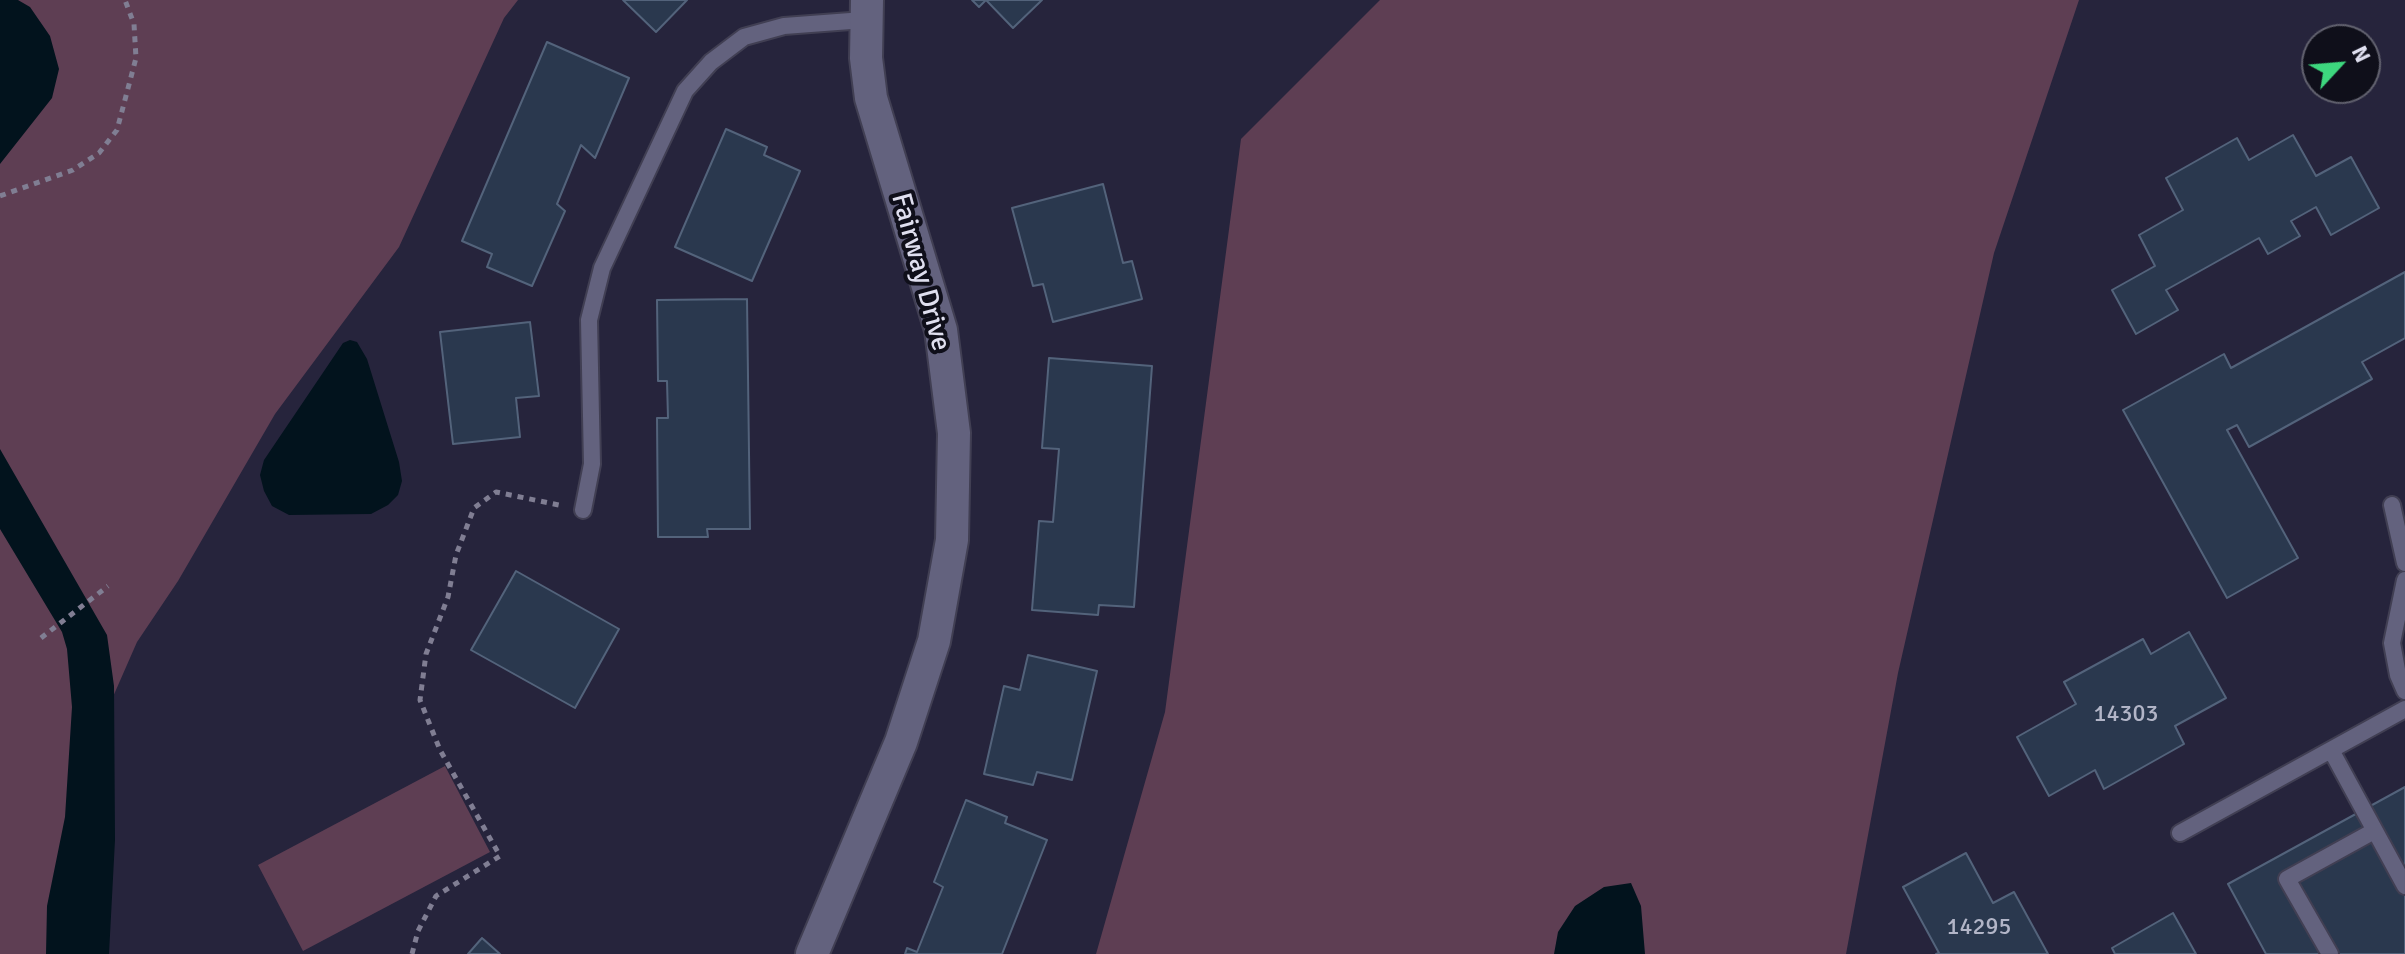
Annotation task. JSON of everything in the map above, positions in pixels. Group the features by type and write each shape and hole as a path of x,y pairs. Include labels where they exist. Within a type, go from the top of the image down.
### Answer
{"street":[{"name":"Fairway Drive","path":"812,954 901,742 934,641 952,540 954,433 941,330 871,98 866,10"}],"lane":[{"path":"583,510 592,464 589,320 602,268 685,91 711,62 744,37 866,10"},
{"path":"2392,505 2405,563"},
{"path":"2405,580 2392,643 2398,675 2405,691"},
{"path":"2180,833 2405,709"},
{"path":"2331,750 2405,886"},
{"path":"2330,954 2287,879 2374,831"}],"path":[{"path":"0,196 73,170 99,153 117,130 136,58 134,24 125,0"},
{"path":"412,954 418,931 436,896 500,856 440,750 420,700 426,654 474,508 496,492 583,510"},
{"path":"41,638 108,586"}],"shaded area":[{"path":"0,0 518,0 504,18 399,247 275,414 178,581 137,642 98,731 80,954 0,954"},
{"path":"1380,0 2079,0 1994,253 1898,673 1846,954 1096,954 1165,712 1241,139"},
{"path":"445,766 490,852 303,951 258,865"}],"water":[{"path":"0,0 18,0 30,7 50,36 59,69 52,98 0,164"},
{"path":"350,340 357,342 367,359 399,462 402,481 398,495 388,505 371,514 289,515 272,506 264,491 260,475 264,460 343,343"},
{"path":"0,449 107,635 114,686 115,840 109,954 46,954 47,906 65,817 72,707 67,649 62,632 0,529"},
{"path":"1631,883 1641,906 1645,954 1554,954 1558,932 1575,906 1604,887"}],"building":[{"path":"623,0 687,0 656,32"},
{"path":"972,0 986,0 979,7"},
{"path":"986,0 1042,0 1013,28"},
{"path":"547,42 629,78 595,158 581,145 557,204 565,211 532,286 487,267 492,254 462,241"},
{"path":"726,129 767,147 764,155 800,171 752,281 675,247"},
{"path":"2293,135 2316,176 2351,157 2379,208 2331,235 2316,207 2291,221 2300,236 2268,254 2259,238 2166,290 2178,310 2136,334 2112,290 2155,266 2139,235 2183,210 2166,178 2237,138 2249,160"},
{"path":"1103,184 1123,263 1132,261 1142,299 1053,322 1043,284 1033,286 1012,208"},
{"path":"2405,272 2405,338 2362,362 2372,379 2249,447 2237,425 2227,430 2298,558 2227,598 2123,410 2224,354 2231,368"},
{"path":"747,299 750,529 707,529 708,537 658,537 657,418 668,418 667,381 658,381 657,300"},
{"path":"530,322 539,396 516,398 520,437 453,444 440,332"},
{"path":"1049,358 1152,366 1134,607 1099,605 1098,615 1032,610 1039,521 1053,522 1059,449 1042,448"},
{"path":"516,571 619,629 575,708 471,650"},
{"path":"2189,632 2226,698 2175,726 2184,744 2104,789 2095,770 2049,796 2017,737 2076,704 2064,682 2143,639 2151,654"},
{"path":"1028,655 1097,671 1072,780 1037,772 1033,785 984,774 1004,686 1020,690"},
{"path":"2405,787 2405,954 2266,954 2228,884"},
{"path":"966,800 1007,817 1005,823 1047,840 1002,954 905,954 907,948 917,952 943,887 934,882"},
{"path":"1966,853 1993,903 2014,892 2048,954 1936,954 1939,953 1903,887"},
{"path":"2173,913 2196,954 2115,954 2112,948"},
{"path":"482,938 500,954 468,954"}]}
